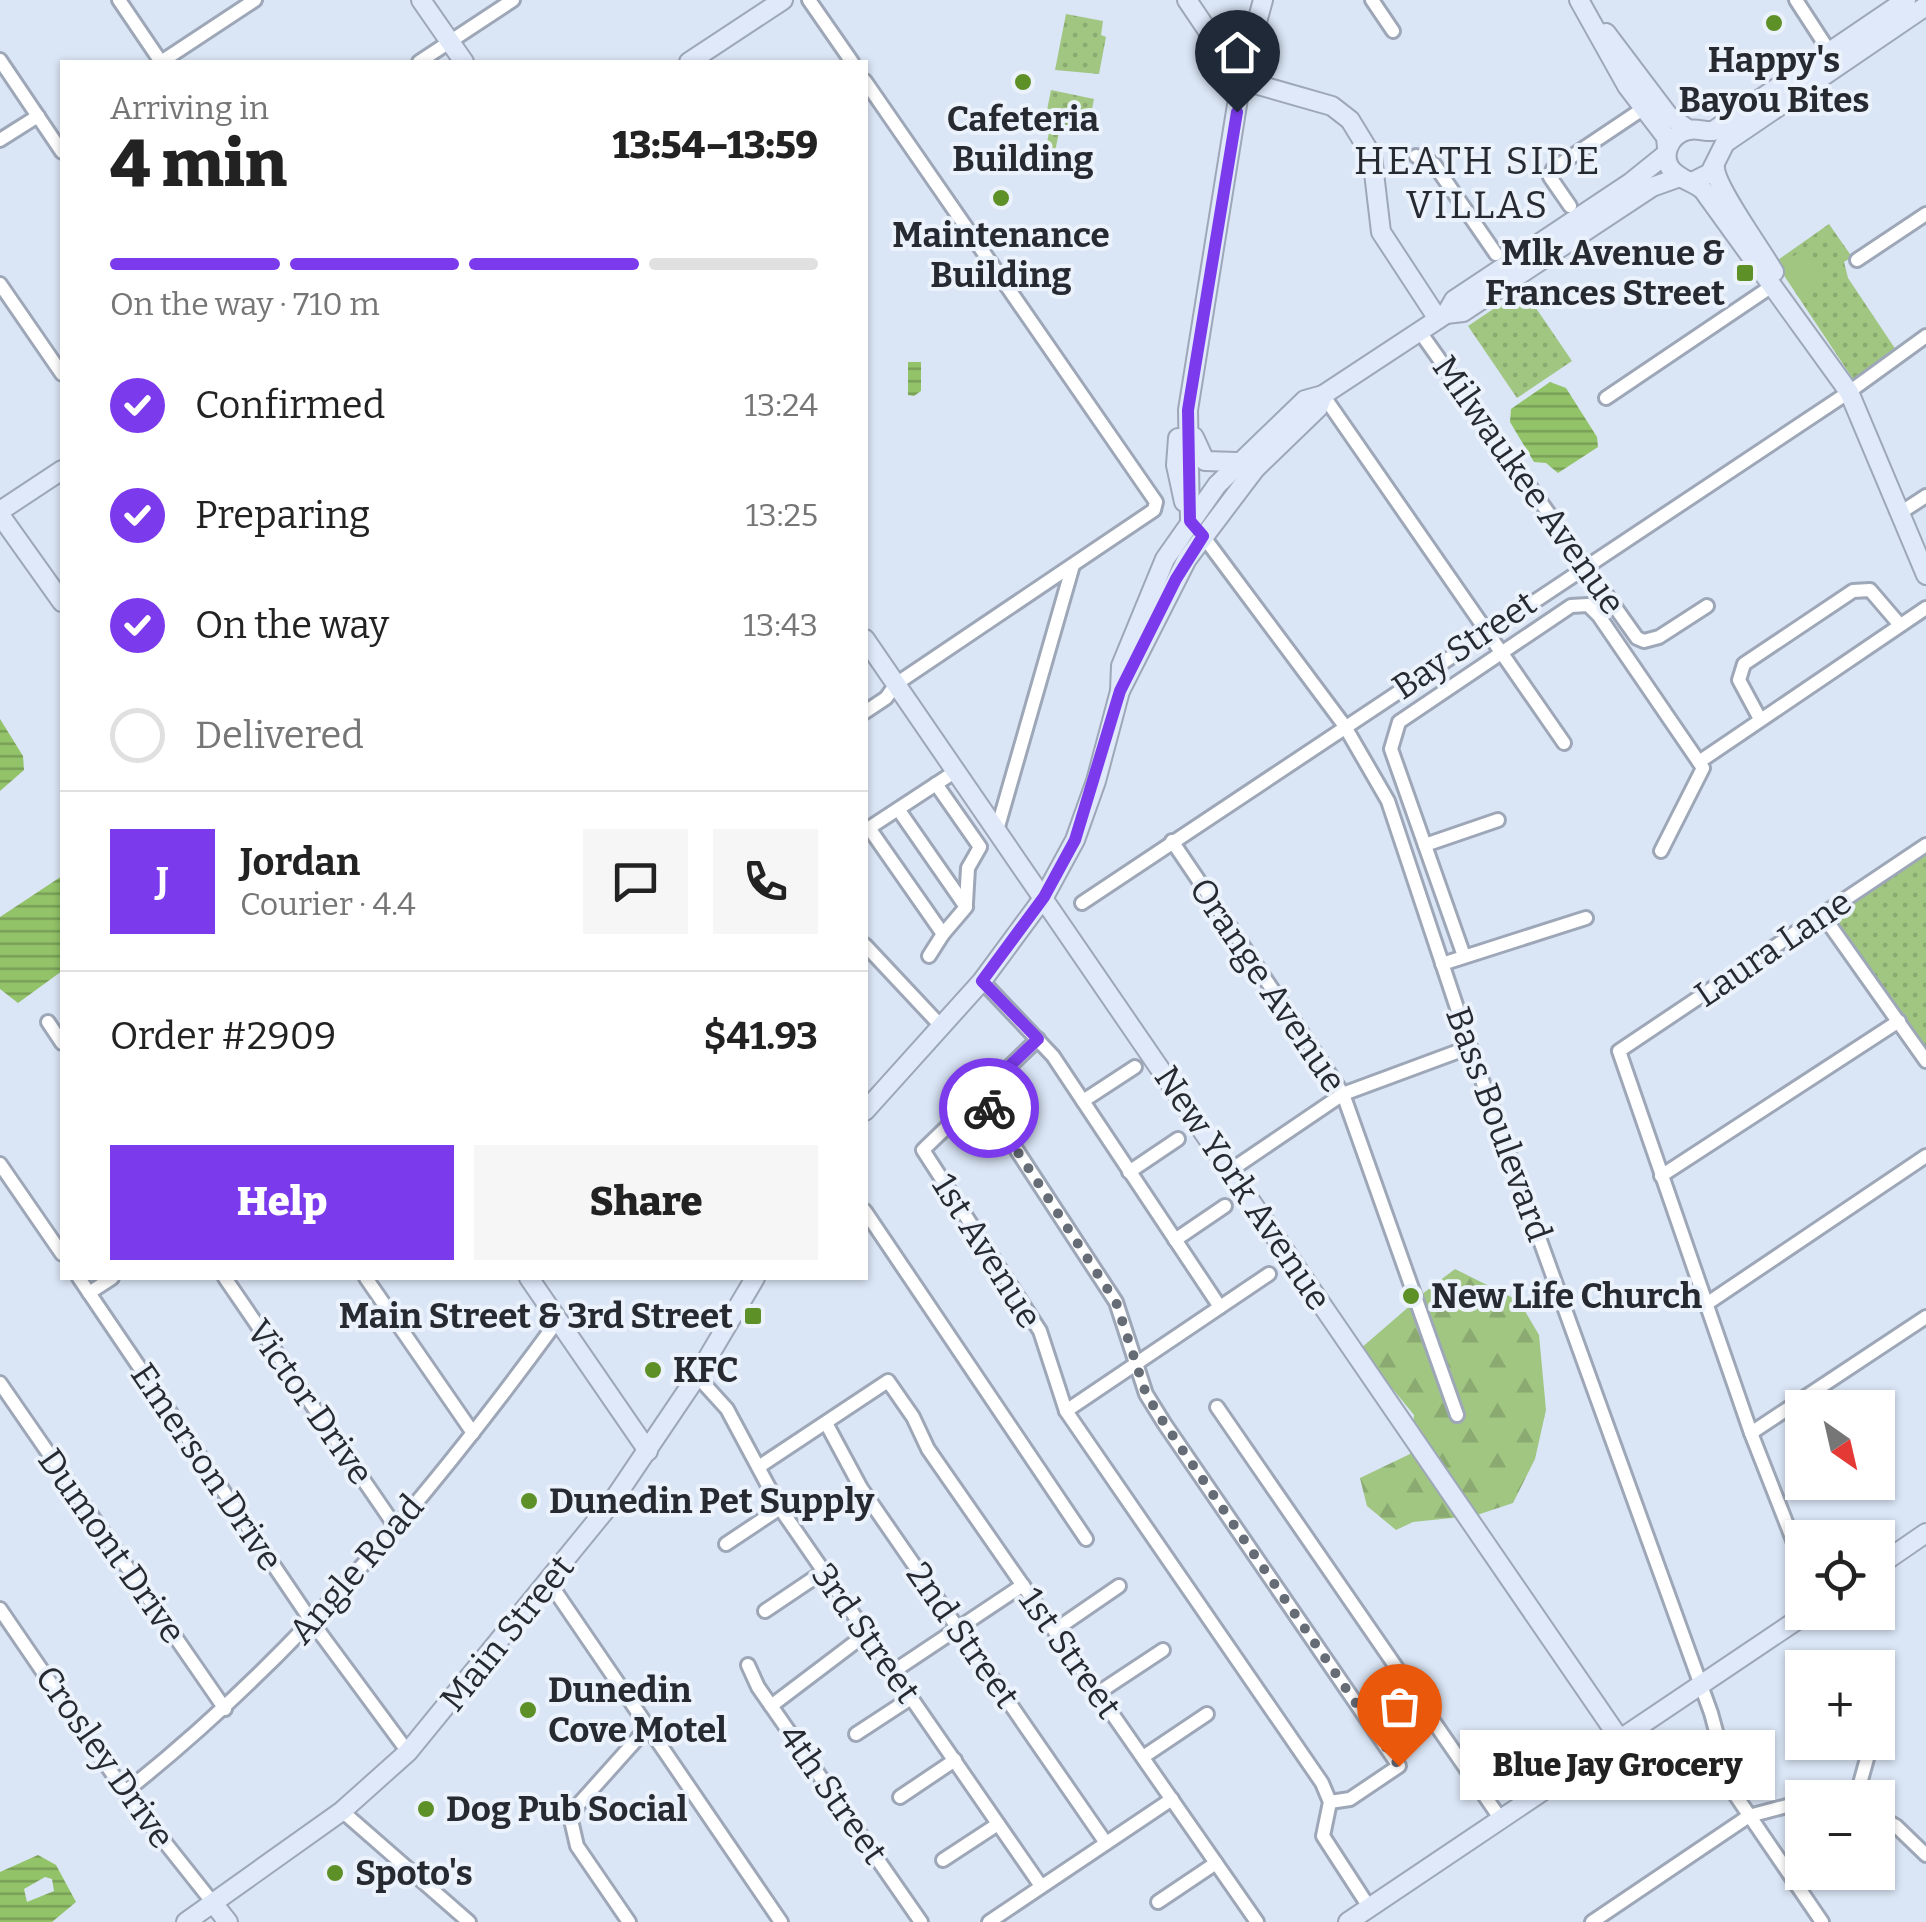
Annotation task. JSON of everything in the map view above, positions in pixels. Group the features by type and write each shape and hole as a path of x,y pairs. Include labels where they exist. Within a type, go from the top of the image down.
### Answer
{"street":[{"path":"118,0 160,60"},
{"path":"164,60 255,0"},
{"path":"422,0 463,60"},
{"path":"422,60 513,0"},
{"path":"692,60 783,0"},
{"path":"809,0 851,60"},
{"path":"1188,0 1242,80"},
{"path":"1190,521 1188,410 1242,80 1263,0"},
{"path":"1372,0 1393,31"},
{"path":"1579,0 1614,64 1666,136 1668,166 1703,190 1849,392 1926,576"},
{"path":"1796,0 1834,59"},
{"path":"1442,317 1463,312 1640,194 1686,180 1716,161 1725,143 1906,0"},
{"path":"1120,691 1121,666 1130,637 1165,559 1237,462 1286,414 1305,400 1323,395 1442,317 1454,300 1641,176 1698,131 1926,6"},
{"path":"1597,27 1622,50 1668,115 1698,131 1716,161 1720,190 1744,219 1778,291"},
{"path":"0,60 60,149"},
{"name":"Milwaukee Avenue","path":"1242,80 1332,106 1350,120 1372,156 1381,232 1442,317"},
{"path":"868,85 1156,502 1154,510 896,684 886,698 868,710"},
{"path":"1570,206 1550,177 1553,169 1644,108"},
{"path":"0,140 38,116"},
{"path":"1416,156 1434,164 1496,254"},
{"path":"1857,260 1926,214"},
{"path":"0,284 60,371"},
{"path":"1606,398 1778,291"},
{"name":"Milwaukee Avenue","path":"1420,332 1638,638 1659,638 1707,606"},
{"name":"Bay Street","path":"1082,904 1583,565 1849,392 1926,336"},
{"path":"868,1108 982,981 1044,897 1083,818 1120,691 1176,579 1254,469 1318,408 1323,395"},
{"path":"1323,395 1564,743"},
{"path":"1188,410 1198,452 1205,461 1237,462"},
{"path":"60,471 0,513 60,599"},
{"path":"1900,513 1926,496"},
{"name":"Bass Boulevard","path":"1190,521 1344,725 1388,801 1470,1047 1711,1712 1724,1772 1749,1816 1822,1922"},
{"path":"997,830 1073,565"},
{"path":"1760,719 1739,680 1744,664 1852,591 1870,590 1900,624"},
{"path":"1464,956 1390,750 1398,722 1571,606 1588,605 1701,765"},
{"path":"1661,851 1701,765 1760,719 1926,608"},
{"name":"New York Avenue","path":"868,644 1619,1738"},
{"path":"868,824 956,770"},
{"path":"929,956 966,907 964,883 980,847 936,784"},
{"path":"898,808 966,907"},
{"path":"1424,844 1498,820"},
{"path":"868,826 943,934"},
{"name":"Orange Avenue","path":"1172,841 1343,1094 1457,1414"},
{"name":"Laura Lane","path":"1660,1176 1619,1051 1926,844"},
{"path":"1822,914 1926,1061"},
{"path":"1442,964 1586,918"},
{"path":"868,948 940,1024"},
{"path":"982,981 1038,1039 1220,1307"},
{"path":"1785,1520 1660,1176 1899,1021"},
{"path":"48,1022 60,1040"},
{"name":"1st Avenue","path":"1038,1039 923,1150 1040,1331 1066,1411"},
{"path":"1231,1170 1343,1094 1470,1047"},
{"path":"1083,1101 1135,1067"},
{"path":"980,1094 1116,1302 1146,1394 1164,1423 1399,1766 1350,1799 1330,1802"},
{"path":"1129,1172 1178,1139"},
{"path":"1705,1305 1926,1156"},
{"path":"0,1164 60,1251"},
{"path":"1175,1240 1225,1206"},
{"path":"868,1215 1086,1538"},
{"path":"1270,1274 1066,1411 1322,1783 1330,1802 1323,1836 1369,1907"},
{"name":"Emerson Drive","path":"80,1280 312,1622 408,1752"},
{"path":"89,1293 109,1280"},
{"name":"Victor Drive","path":"225,1280 395,1526"},
{"path":"367,1280 474,1434"},
{"path":"530,1280 648,1451"},
{"name":"Main Street","path":"186,1922 342,1810 408,1752 549,1582 648,1451 754,1280"},
{"path":"1751,1434 1926,1317"},
{"name":"Angle Road","path":"125,1792 224,1709 312,1622 474,1434 558,1320"},
{"name":"3rd Street","path":"697,1376 727,1410 780,1508 1042,1886"},
{"name":"1st Street","path":"826,1423 888,1382 913,1417 928,1450 1257,1922"},
{"name":"Dumont Drive","path":"0,1383 224,1709"},
{"path":"1217,1407 1500,1818"},
{"path":"760,1466 826,1423"},
{"name":"2nd Street","path":"826,1423 862,1488 1106,1843"},
{"path":"726,1544 780,1508"},
{"path":"1895,1555 1926,1534"},
{"path":"766,1610 824,1572"},
{"path":"549,1582 777,1921"},
{"path":"894,1671 1023,1584"},
{"path":"1055,1630 1120,1586"},
{"name":"Crosley Drive","path":"0,1608 125,1792 214,1903"},
{"path":"1348,1922 1785,1628"},
{"path":"771,1706 866,1634"},
{"path":"1098,1693 1163,1650"},
{"name":"4th Street","path":"748,1665 771,1706 922,1922"},
{"path":"856,1734 911,1698"},
{"path":"1143,1758 1206,1714"},
{"path":"630,1922 577,1846 570,1820 646,1728"},
{"path":"900,1797 955,1760"},
{"path":"989,1922 1172,1799"},
{"path":"1592,1922 1749,1816 1785,1806"},
{"path":"342,1810 469,1922"},
{"path":"943,1860 998,1824"},
{"path":"1895,1829 1926,1854"},
{"path":"1158,1902 1216,1862"},
{"path":"214,1903 228,1922"}],"green space":[{"path":"1066,14 1103,21 1101,35 1106,37 1099,74 1055,70"},
{"path":"1051,90 1094,99 1088,129 1061,124 1053,160 1044,158 1052,117 1046,115"},
{"path":"1829,224 1852,257 1844,262 1848,278 1896,350 1853,379 1775,262"},
{"path":"1806,248 1827,279 1803,295 1782,264"},
{"path":"1523,289 1572,361 1517,398 1468,326"},
{"path":"1926,854 1926,1051 1830,916"},
{"path":"1455,1269 1519,1301 1539,1335 1546,1410 1535,1459 1513,1503 1474,1516 1413,1426 1414,1415 1360,1349 1412,1304 1454,1421 1464,1419 1421,1295"},
{"path":"1411,1444 1461,1517 1413,1522 1396,1530 1367,1506 1360,1478 1410,1454"}],"shaded area":[{"path":"908,362 921,362 921,391 914,396 908,395"},
{"path":"1550,382 1566,388 1597,437 1598,447 1558,473 1546,463 1534,462 1510,422 1511,409"},
{"path":"0,719 23,756 24,770 0,791"},
{"path":"60,877 60,972 18,1003 0,989 0,917"},
{"path":"38,1855 56,1865 76,1902 52,1922 0,1922 0,1872","holes":["45,1877 52,1879 54,1891 27,1902 24,1889"]}],"way so far":[{"path":"989,1108 1116,1302 1146,1394 1164,1423 1399,1766"}],"place":[{"name":"Happy's Bayou Bites","path":"1774,23"},
{"name":"Cafeteria Building","path":"1023,82"},
{"name":"Maintenance Building","path":"1001,198"},
{"name":"Mlk Avenue & Frances Street","path":"1745,273"},
{"name":"New Life Church","path":"1411,1296"},
{"name":"Main Street & 3rd Street","path":"753,1316"},
{"name":"KFC","path":"653,1370"},
{"name":"Dunedin Pet Supply","path":"529,1501"},
{"name":"Dunedin Cove Motel","path":"528,1710"},
{"name":"Blue Jay Grocery","path":"1399,1766"},
{"name":"Dog Pub Social","path":"426,1809"},
{"name":"Spoto's","path":"335,1873"}],"district":[{"name":"HEATH SIDE VILLAS","path":"1478,183"}],"route":[{"path":"989,1108 980,1094 1038,1039 982,981 1044,897 1075,840 1120,691 1134,671 1144,642 1186,560 1203,536 1190,521 1188,410 1237,112"}]}
